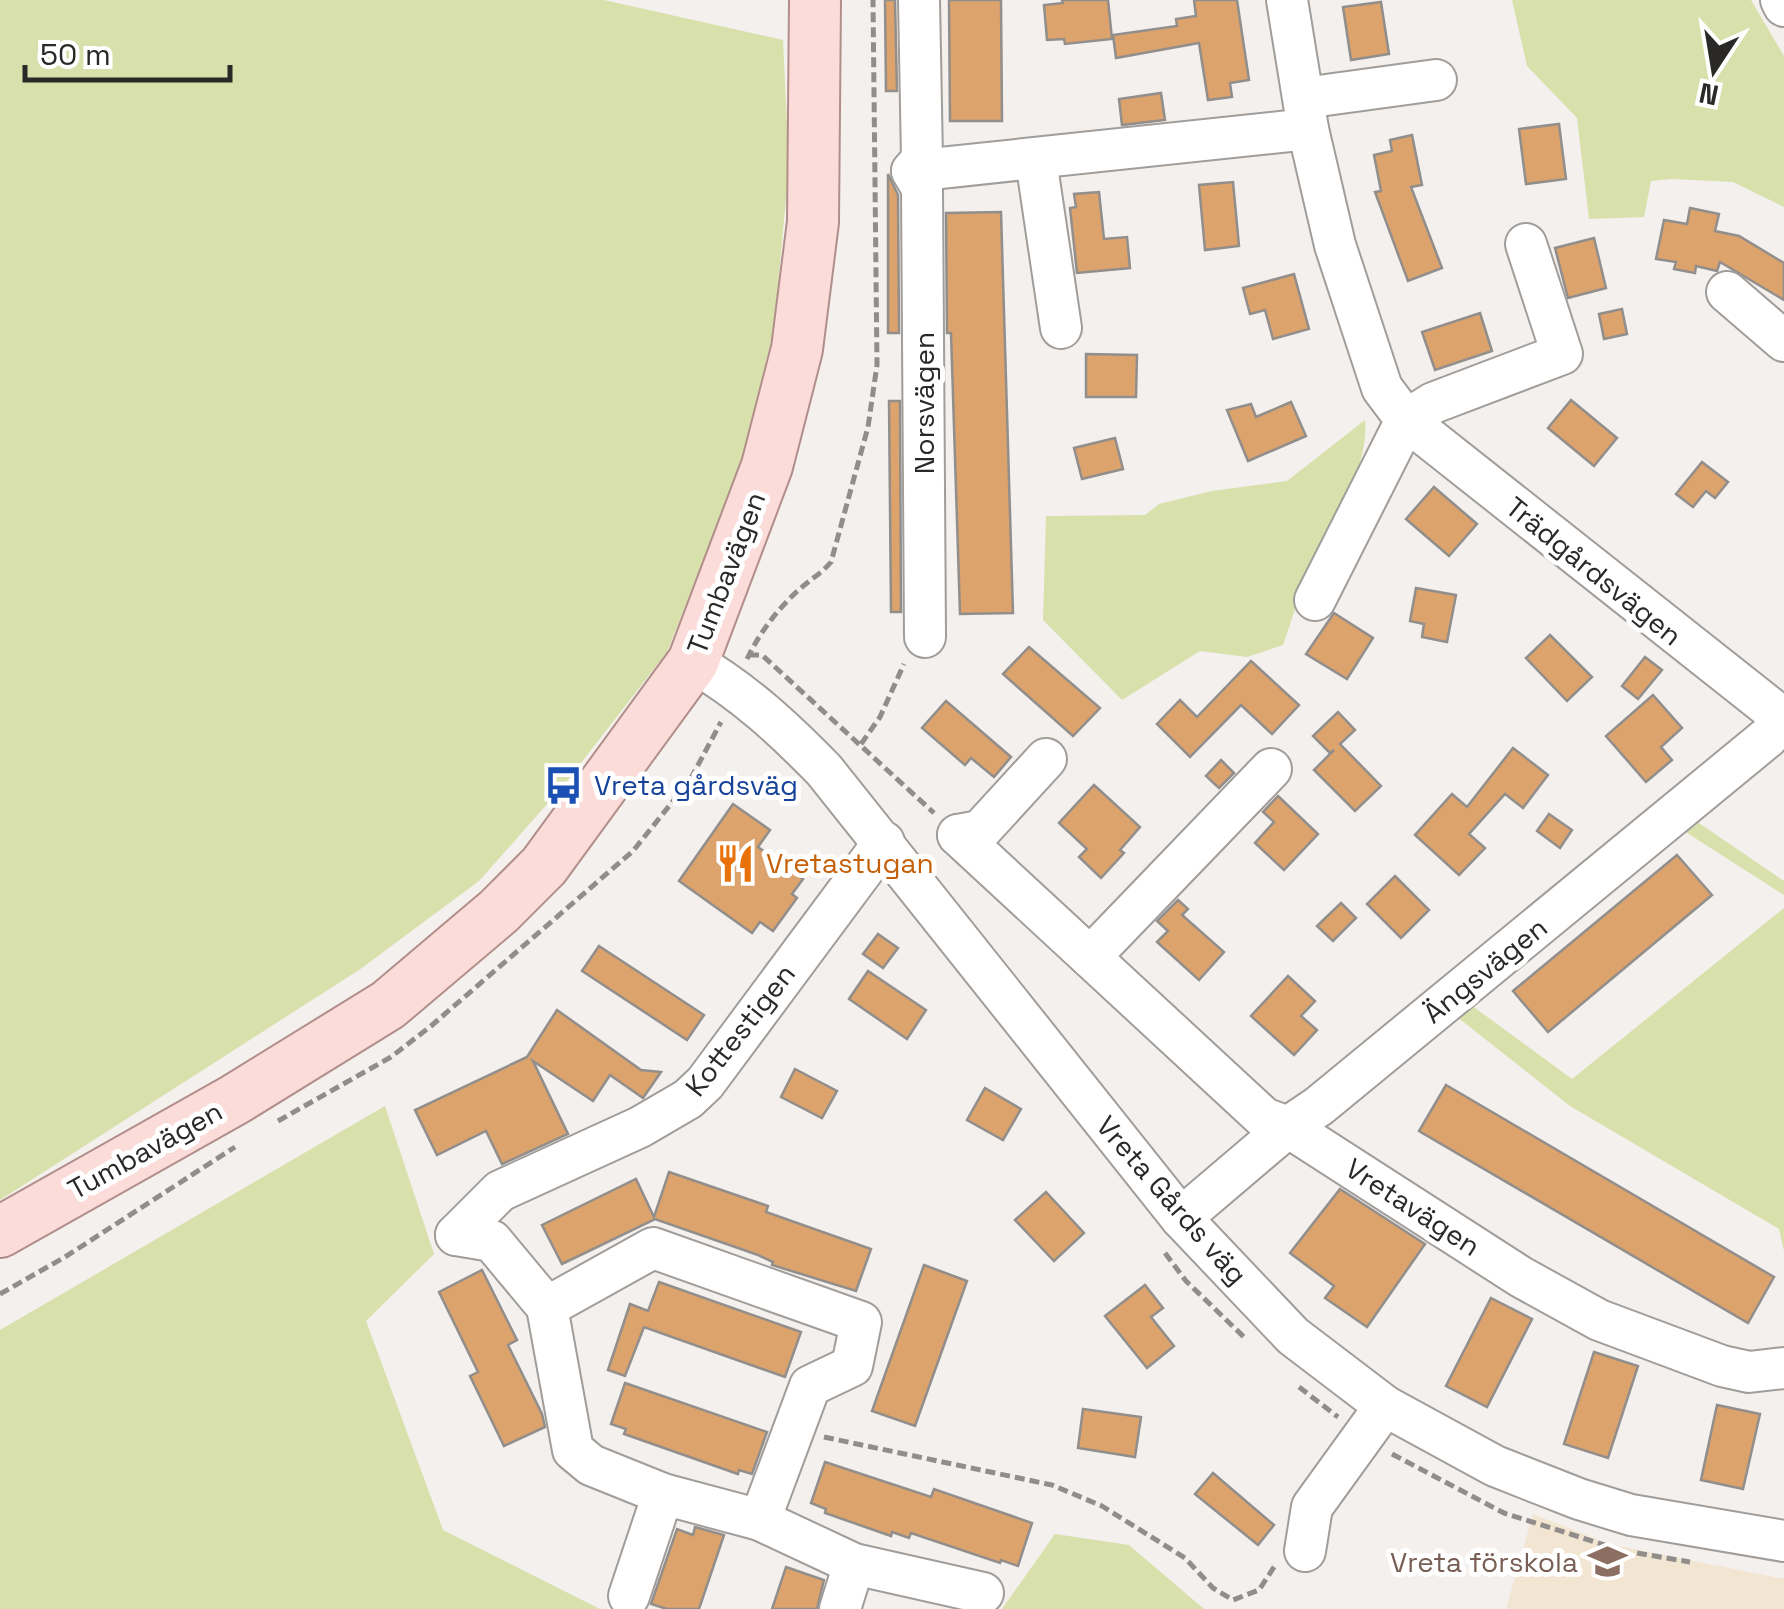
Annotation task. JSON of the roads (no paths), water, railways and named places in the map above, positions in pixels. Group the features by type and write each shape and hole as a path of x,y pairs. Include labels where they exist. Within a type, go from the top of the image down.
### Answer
{"main road":[{"name":"Tumbavägen","path":"0,1232 234,1100 388,1005 499,911 544,866 693,662 767,466 797,349 813,222 815,0"}],"street":[{"name":"Norsvägen","path":"918,0 922,159 912,171 922,188 925,637"},
{"name":"Trädgårdsvägen","path":"1287,0 1306,114 1335,245 1382,388 1406,420 1784,717"},
{"path":"912,171 1036,160 1306,114 1436,80"},
{"path":"1036,160 1061,328"},
{"path":"1315,600 1406,420 1433,404 1562,354 1526,244"},
{"path":"1727,292 1784,340"},
{"name":"Vreta Gårds väg","path":"693,662 734,686 777,722 824,770 1181,1218 1293,1336 1385,1406 1495,1466 1579,1500 1676,1524 1784,1541"},
{"name":"Ängsvägen","path":"1181,1218 1768,737 1784,717"},
{"name":"Vretavägen","path":"1046,759 980,831 958,836 1264,1118 1288,1127 1521,1277 1599,1320 1722,1366 1749,1372 1784,1368"},
{"path":"1090,957 1271,769"},
{"name":"Kottestigen","path":"546,1307 492,1241 456,1235 500,1191 640,1128 705,1084 884,842"},
{"path":"760,1520 810,1386 852,1366 861,1322 654,1248 546,1307 574,1450 591,1465 662,1494 760,1520 854,1564 983,1593"},
{"path":"1305,1551 1312,1507 1385,1406"},
{"path":"629,1596 662,1494"},
{"path":"840,1609 854,1564"}],"place":[{"name":"Vreta gårdsväg","path":"564,785"},
{"name":"Vretastugan","path":"736,863"},
{"name":"Vreta förskola","path":"1608,1562"}]}
